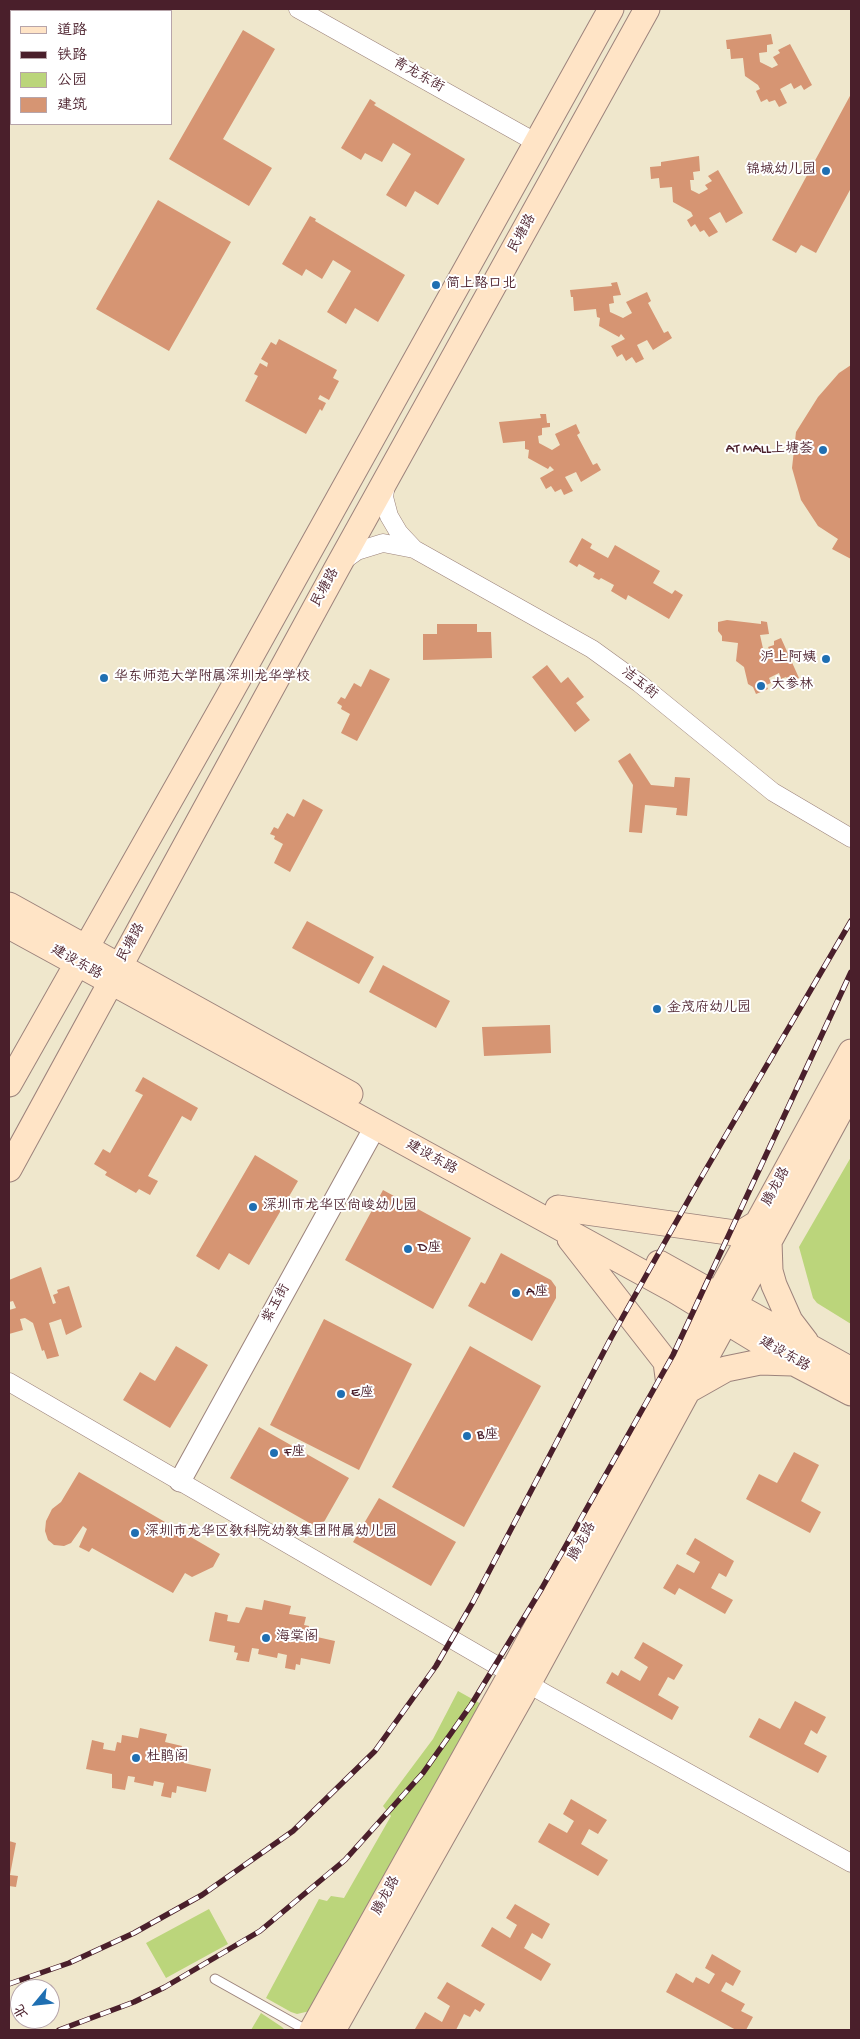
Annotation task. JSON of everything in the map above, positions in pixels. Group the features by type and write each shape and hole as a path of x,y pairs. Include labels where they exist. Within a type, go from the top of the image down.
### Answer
{"main road":[{"path":"9,1084 80,955 227,700 611,9"},
{"name":"民塘路","path":"9,1169 337,568 647,9"},
{"name":"建设东路","path":"9,905 80,955"},
{"name":"建设东路","path":"9,926 80,955 722,1308 805,1357 851,1392"},
{"name":"建设东路","path":"115,974 375,1127 561,1219"},
{"name":"腾龙路","path":"333,2030 519,1679 722,1308 762,1232 851,1052"},
{"name":"腾龙路","path":"762,1232 851,1091"},
{"path":"561,1219 735,1233 762,1232 770,1271 778,1297 805,1357 726,1368 678,1388 666,1362 561,1219"},
{"name":"建设东路","path":"805,1357 851,1370"},
{"name":"腾龙路","path":"312,2030 519,1679"}],"street":[{"name":"青龙东街","path":"298,9 537,142"},
{"path":"389,475 385,492 386,507 394,526 414,549"},
{"path":"337,568 357,551 375,545 394,544 414,549"},
{"name":"洁玉街","path":"414,549 592,649 639,682 773,792 851,838"},
{"name":"紫玉街","path":"180,1481 375,1127"},
{"path":"9,1382 519,1679 851,1863"}],"lane":[{"path":"216,1979 306,2030"}],"green space":[{"path":"851,1157 851,1324 817,1303 813,1298 799,1247"},
{"path":"458,1691 483,1705 310,2011 297,2014 266,1998 319,1899 327,1901 331,1896 344,1898 391,1816 383,1806 433,1739"},
{"path":"209,1909 228,1944 166,1978 146,1943"},
{"path":"261,2013 282,2027 285,2030 251,2030"}],"building":[{"path":"243,30 275,49 223,139 272,168 249,206 169,159"},
{"path":"771,34 773,44 767,45 767,52 759,53 760,62 772,68 778,65 773,57 780,53 778,50 790,44 812,85 804,90 801,85 794,89 791,83 780,89 787,103 779,107 775,100 769,102 767,99 761,102 756,91 760,89 758,85 745,76 743,58 731,59 730,49 727,49 726,40"},
{"path":"851,94 851,188 816,253 801,245 796,253 772,240"},
{"path":"370,99 376,103 374,105 465,159 438,205 415,191 406,207 386,195 411,154 393,143 382,162 365,153 361,160 341,148"},
{"path":"699,156 700,171 693,172 694,180 690,180 691,190 699,194 708,189 705,185 712,181 708,176 718,170 743,213 726,223 720,212 709,218 718,232 709,237 704,230 700,232 695,224 691,227 687,220 693,216 691,212 673,202 672,187 660,188 659,178 651,179 650,167 661,166 661,162"},
{"path":"158,200 231,242 169,351 96,309"},
{"path":"310,216 316,219 315,221 405,275 378,322 355,308 346,324 327,312 351,271 333,260 322,279 306,269 302,276 282,264"},
{"path":"617,282 621,295 613,296 614,303 609,304 610,312 623,318 632,313 626,302 647,292 651,301 648,303 664,333 668,331 672,338 653,350 647,340 637,345 644,359 636,363 632,357 626,361 622,354 617,357 611,346 625,339 621,334 619,337 599,326 600,318 597,317 596,309 574,311 573,297 571,297 570,290 612,286 611,283"},
{"path":"279,339 337,370 333,378 339,381 329,400 320,395 318,399 326,403 322,411 320,409 306,434 245,401 258,376 254,374 260,363 267,367 268,363 261,359 271,342 276,345"},
{"name":"AT MALL上塘荟","path":"851,365 851,559 832,549 838,539 818,526 801,500 792,468 796,432 818,397 839,373"},
{"path":"540,414 546,414 547,423 550,423 550,427 542,428 542,435 538,436 539,443 552,450 560,445 555,434 576,424 580,433 577,435 593,465 597,463 601,470 581,482 576,472 565,477 573,491 564,495 561,489 555,492 551,486 546,489 540,478 554,470 550,466 548,469 528,458 529,450 525,449 525,441 503,443 499,422 541,418"},
{"path":"582,538 592,544 590,548 608,558 615,545 660,571 653,583 672,594 675,590 683,595 669,619 628,595 626,600 611,591 614,585 601,578 599,580 593,577 595,573 579,564 577,567 569,562"},
{"path":"727,620 761,624 761,621 767,622 769,634 760,635 764,653 770,651 768,647 774,645 774,641 781,638 799,678 789,682 786,677 781,679 779,673 769,678 771,683 766,685 768,689 756,694 753,687 748,684 744,667 736,661 738,643 722,641 722,636 718,631 718,622"},
{"path":"437,624 477,624 477,632 491,632 492,658 423,660 423,634 437,634"},
{"path":"547,665 561,683 568,677 584,697 576,703 590,720 575,732 532,677"},
{"path":"370,669 390,679 357,741 341,733 350,714 341,709 342,706 337,703 341,697 345,699 354,683 361,687"},
{"path":"630,753 651,785 674,787 675,777 690,778 687,816 676,815 677,808 645,805 642,833 629,832 633,785 618,761"},
{"path":"303,799 323,810 290,872 274,863 283,844 274,839 275,836 270,834 274,827 278,829 287,813 294,817"},
{"path":"307,921 374,957 359,984 292,948"},
{"path":"383,965 450,1001 436,1028 369,992"},
{"path":"550,1025 551,1053 484,1056 482,1027"},
{"path":"143,1077 198,1108 191,1121 182,1116 148,1176 158,1181 150,1195 139,1189 136,1193 105,1175 107,1172 94,1164 103,1149 110,1153 143,1095 135,1091"},
{"path":"255,1155 298,1181 249,1265 229,1253 219,1270 196,1256"},
{"name":"D座","path":"383,1190 471,1238 433,1309 345,1260"},
{"name":"A座","path":"501,1253 551,1280 556,1287 556,1298 532,1341 468,1306 481,1282 485,1284"},
{"path":"41,1267 53,1304 56,1303 53,1295 58,1293 57,1290 69,1286 82,1327 66,1335 61,1319 49,1323 59,1356 47,1359 44,1350 42,1351 33,1323 25,1318 20,1319 23,1330 9,1334 9,1310 16,1308 13,1301 9,1302 9,1280"},
{"name":"E座","path":"324,1319 412,1364 359,1470 270,1425"},
{"path":"176,1346 208,1365 170,1428 123,1400 140,1372 155,1381"},
{"name":"B座","path":"470,1346 541,1386 464,1527 392,1487"},
{"name":"F座","path":"259,1427 349,1478 320,1529 230,1478"},
{"path":"794,1452 819,1465 801,1501 821,1512 810,1533 746,1499 759,1474 777,1483"},
{"name":"深圳市龙华区教科院幼教集团附属幼儿园","path":"79,1472 220,1554 213,1567 192,1577 185,1573 173,1593 92,1548 89,1552 79,1547 87,1529 83,1526 71,1543 64,1546 54,1545 48,1540 45,1531 46,1521 52,1509 61,1502"},
{"path":"379,1498 456,1542 431,1586 353,1542"},
{"path":"695,1538 734,1561 726,1577 719,1573 711,1588 733,1600 725,1614 679,1588 675,1595 663,1588 677,1564 694,1573 700,1562 686,1554"},
{"name":"海棠阁","path":"264,1600 291,1606 289,1614 306,1617 304,1625 309,1626 308,1635 335,1641 330,1664 301,1658 300,1665 296,1664 295,1670 285,1668 287,1655 278,1653 277,1658 258,1654 259,1649 252,1648 249,1662 236,1660 238,1653 234,1652 235,1646 209,1641 215,1612 228,1615 227,1621 239,1623 246,1607 262,1610"},
{"path":"643,1642 683,1665 674,1680 668,1677 658,1695 679,1707 672,1720 606,1683 612,1672 618,1676 621,1670 640,1681 648,1667 634,1658"},
{"path":"795,1701 826,1717 817,1734 811,1730 804,1744 827,1756 818,1773 749,1737 759,1718 780,1729"},
{"name":"杜鹃阁","path":"140,1728 167,1734 165,1742 182,1746 180,1753 186,1754 184,1763 211,1769 206,1792 177,1786 176,1793 172,1792 171,1798 161,1796 164,1783 154,1781 153,1786 134,1782 135,1777 128,1776 125,1790 112,1788 112,1774 86,1769 92,1740 104,1743 103,1749 115,1751 117,1742 121,1743 122,1735 138,1738"},
{"path":"571,1799 607,1820 598,1834 589,1829 581,1844 608,1860 598,1876 538,1842 549,1823 567,1833 574,1821 563,1814"},
{"path":"9,1841 16,1843 10,1875 18,1876 16,1887 9,1886"},
{"path":"515,1904 550,1924 542,1939 532,1933 524,1948 551,1964 541,1981 481,1946 492,1927 510,1938 517,1925 506,1918"},
{"path":"712,1954 741,1971 733,1986 726,1982 721,1991 745,2004 741,2011 753,2017 746,2030 736,2030 666,1992 676,1973 693,1983 696,1977 709,1984 715,1974 705,1968"},
{"path":"447,1982 485,2004 480,2012 475,2009 470,2017 464,2014 456,2030 415,2029 425,2012 442,2022 450,2006 437,1998"}],"railway":[{"path":"9,1984 69,1963 134,1933 202,1895 293,1831 375,1751 436,1666 473,1602 611,1338 698,1183 851,921"},
{"path":"59,2030 134,2002 165,1987 260,1931 345,1860 423,1773 471,1705 542,1588 673,1355 851,972"}],"place":[{"name":"锦城幼儿园","path":"826,171"},
{"name":"简上路口北","path":"436,285"},
{"name":"AT MALL上塘荟","path":"823,450"},
{"name":"沪上阿姨","path":"826,659"},
{"name":"华东师范大学附属深圳龙华学校","path":"104,678"},
{"name":"大参林","path":"761,686"},
{"name":"金茂府幼儿园","path":"657,1009"},
{"name":"深圳市龙华区尚峻幼儿园","path":"253,1207"},
{"name":"D座","path":"408,1249"},
{"name":"A座","path":"516,1293"},
{"name":"E座","path":"341,1394"},
{"name":"B座","path":"467,1436"},
{"name":"F座","path":"274,1453"},
{"name":"深圳市龙华区教科院幼教集团附属幼儿园","path":"135,1533"},
{"name":"海棠阁","path":"266,1638"},
{"name":"杜鹃阁","path":"136,1758"}]}
